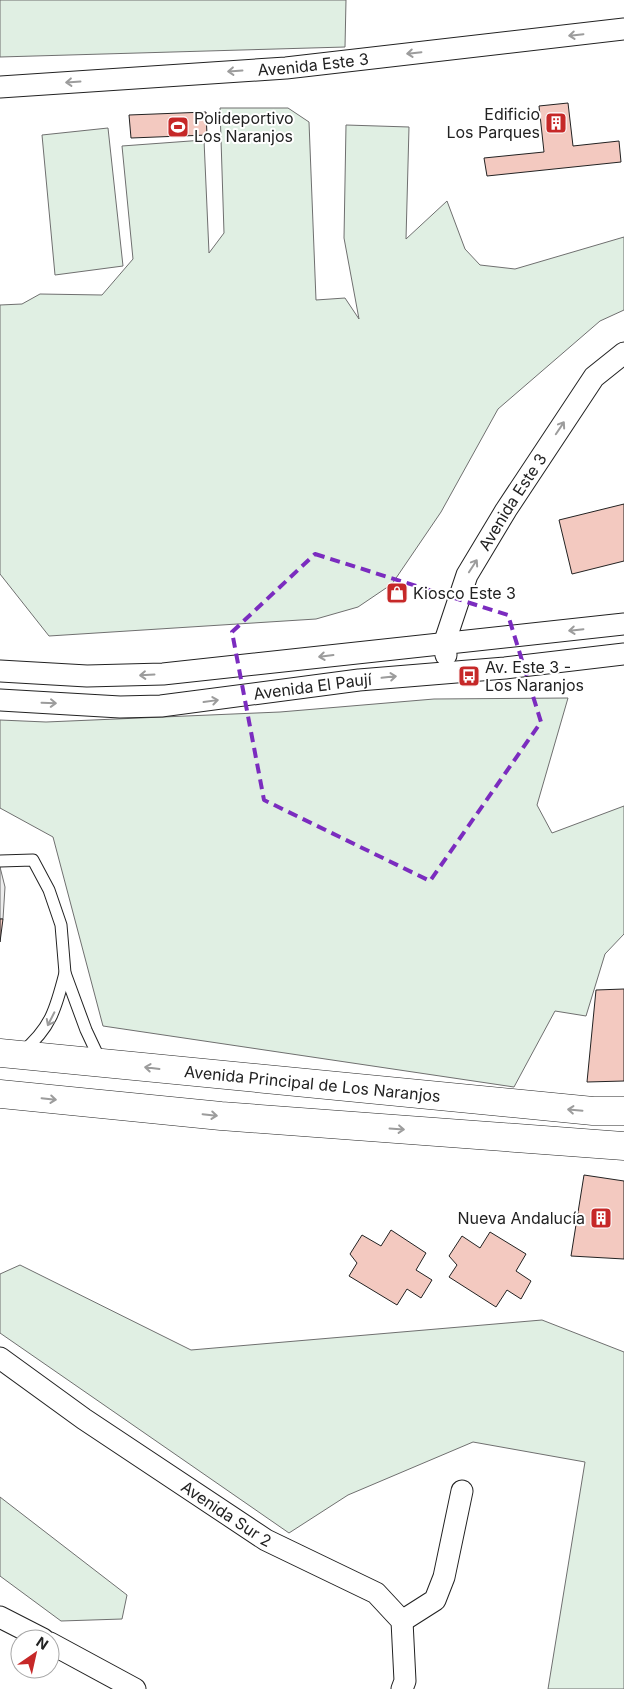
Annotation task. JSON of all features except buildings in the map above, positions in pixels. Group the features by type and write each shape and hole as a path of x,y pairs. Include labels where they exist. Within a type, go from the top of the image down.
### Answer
{"main road":[{"name":"Avenida Principal de Los Naranjos","path":"9,1054 101,1062 223,1077 583,1111 624,1111"},
{"name":"Avenida Principal de Los Naranjos","path":"0,1094 221,1116 624,1146"}],"street":[{"name":"Avenida Este 3","path":"0,87 286,68 624,29"},
{"name":"Avenida Este 3","path":"449,671 444,644 467,575 506,510 594,377 624,353"},
{"name":"Avenida El Paují","path":"0,671 97,676 163,674 624,624"},
{"name":"Avenida El Paují","path":"0,700 120,707 161,706 262,692 449,671 505,668 624,654"},
{"name":"Avenida Sur 2","path":"0,1358 84,1420 266,1540 376,1594 402,1621"},
{"path":"402,1689 405,1681 402,1621 435,1600 444,1576 462,1491"},
{"path":"0,1617 23,1629"},
{"path":"60,1648 135,1689"}],"lane":[{"path":"0,861 33,860 49,890 61,925 65,973 86,1030 101,1062"},
{"path":"9,1054 38,1039 48,1025 54,1012 65,973"}],"highlighted area":[{"path":"315,554 508,615 541,722 430,881 264,800 232,632"}],"green space":[{"path":"0,0 346,0 345,47 0,57"},
{"path":"220,108 288,108 309,122 316,300 345,298 359,319 344,238 346,125 409,127 406,239 447,201 465,249 480,265 515,269 624,237 624,310 600,321 498,409 441,512 392,584 358,607 316,619 49,636 0,574 0,305 22,304 40,294 102,295 133,259 122,146 204,140 209,253 224,233"},
{"path":"108,128 123,266 55,275 42,135"},
{"path":"568,698 537,805 552,833 624,806 624,934 605,954 586,1016 555,1011 514,1087 103,1026 53,837 0,808 0,720 46,722 280,712 434,699"},
{"path":"20,1265 191,1350 542,1320 624,1352 624,1689 548,1689 585,1462 473,1442 348,1495 289,1533 0,1333 0,1274"},
{"path":"0,1497 127,1595 122,1619 61,1621 0,1576"}],"shaded area":[{"path":"0,867 5,887 3,919 0,919"}],"place":[{"name":"Edificio Los Parques","path":"556,123"},
{"name":"Polideportivo Los Naranjos","path":"178,127"},
{"name":"Kiosco Este 3","path":"397,593"},
{"name":"Av. Este 3 - Los Naranjos","path":"469,676"},
{"name":"Nueva Andalucía","path":"601,1218"}]}
